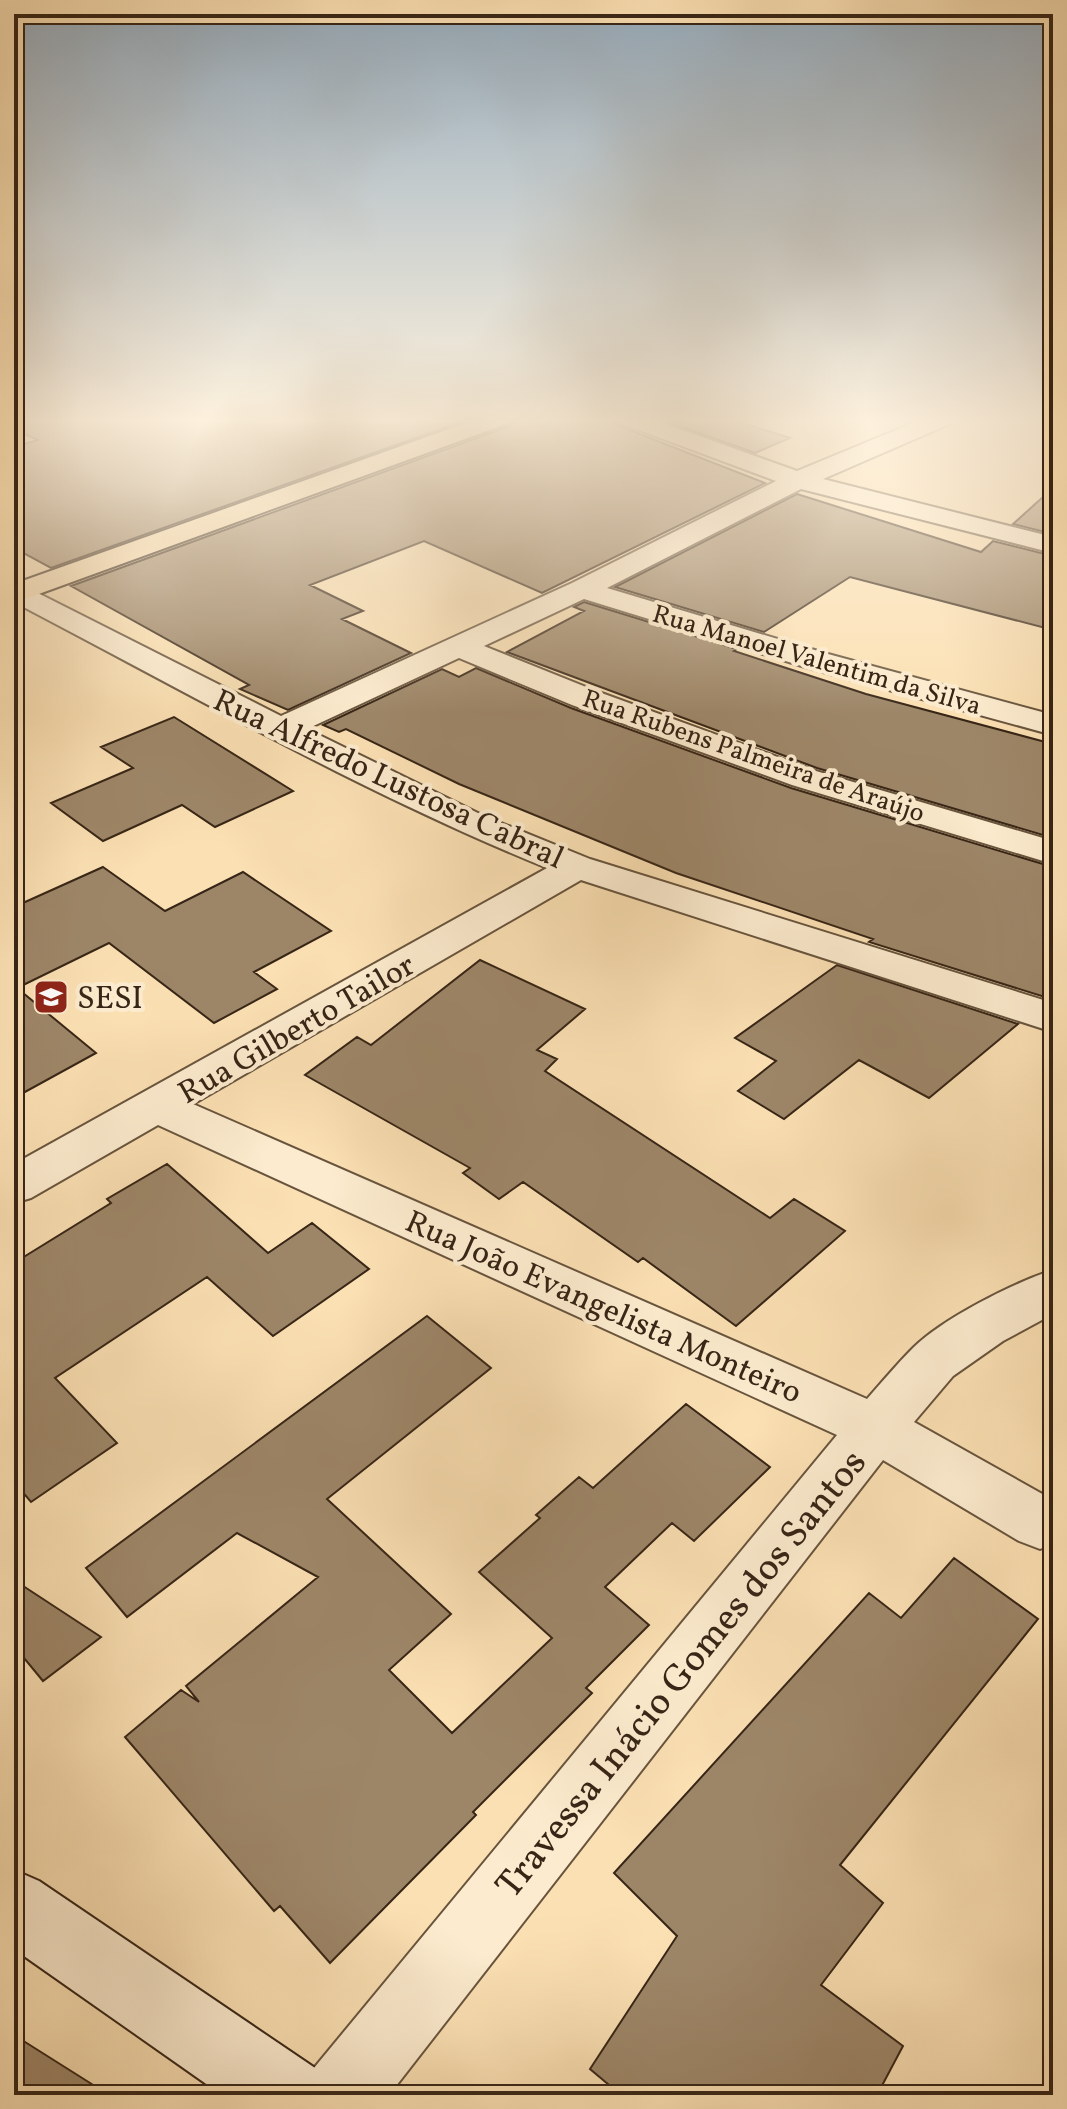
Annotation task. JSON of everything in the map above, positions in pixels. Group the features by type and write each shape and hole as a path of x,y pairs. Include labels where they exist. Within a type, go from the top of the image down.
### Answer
{"main road":[{"path":"15,592 226,516"}],"street":[{"path":"280,729 582,589 726,516"},
{"path":"941,516 1053,545"},
{"name":"Rua Manoel Valentim da Silva","path":"582,589 902,686 1053,725"},
{"name":"Rua Alfredo Lustosa Cabral","path":"15,592 471,824 577,867 1053,1018"},
{"name":"Rua Rubens Palmeira de Araújo","path":"459,647 584,698 804,778 1053,853"},
{"name":"Rua Gilberto Tailor","path":"14,1186 577,867"},
{"name":"Rua João Evangelista Monteiro","path":"158,1107 876,1428 1040,1523"},
{"name":"Travessa Inácio Gomes dos Santos","path":"341,2095 876,1428 934,1361 984,1326 1053,1290"},
{"path":"14,1906 248,2084"}],"building":[{"path":"14,516 196,516 51,568 14,548"},
{"path":"262,516 697,516 542,593 424,541 310,585 363,611 342,619 411,653 288,710 240,689 249,685 71,586"},
{"path":"753,516 868,516 981,552 993,541 1053,556 1053,630 850,577 764,632 615,587"},
{"path":"1021,516 1053,516 1053,534 1013,524"},
{"path":"584,602 737,649 734,651 866,694 1053,744 1053,838 817,768 507,652 584,611 574,607"},
{"path":"476,668 571,708 791,788 1053,867 1053,994 1048,998 869,942 873,939 676,873 459,784 346,729 339,732 323,725 442,669 459,677"},
{"path":"174,717 293,791 215,827 182,805 103,841 51,803 133,768 101,747"},
{"path":"103,867 165,911 243,872 331,931 254,972 277,989 214,1023 109,943 17,988 96,1053 14,1098 14,907"},
{"path":"480,960 585,1009 537,1050 557,1059 545,1071 770,1218 794,1199 845,1231 736,1326 643,1258 638,1262 523,1182 499,1199 463,1173 470,1168 305,1075 357,1037 371,1045"},
{"path":"837,965 1018,1024 929,1098 859,1060 784,1119 738,1091 776,1061 735,1038"},
{"path":"167,1164 268,1253 312,1223 369,1269 273,1336 207,1277 55,1378 117,1443 31,1502 14,1482 14,1263 111,1203 107,1199"},
{"path":"427,1316 491,1368 327,1499 451,1614 389,1670 452,1733 552,1638 479,1572 540,1518 536,1515 579,1477 593,1488 686,1404 770,1467 694,1541 672,1523 605,1587 649,1625 586,1688 592,1693 473,1812 476,1815 330,1963 280,1906 274,1911 125,1737 181,1690 199,1702 186,1686 318,1577 237,1533 127,1617 86,1568"},
{"path":"954,1558 1038,1619 840,1865 883,1903 821,1985 903,2046 877,2095 621,2095 590,2069 677,1936 614,1873 869,1593 901,1618"},
{"path":"14,1580 101,1637 43,1681 14,1646"},
{"path":"14,2035 109,2095 14,2095"}],"place":[{"name":"SESI","path":"51,997"}]}
